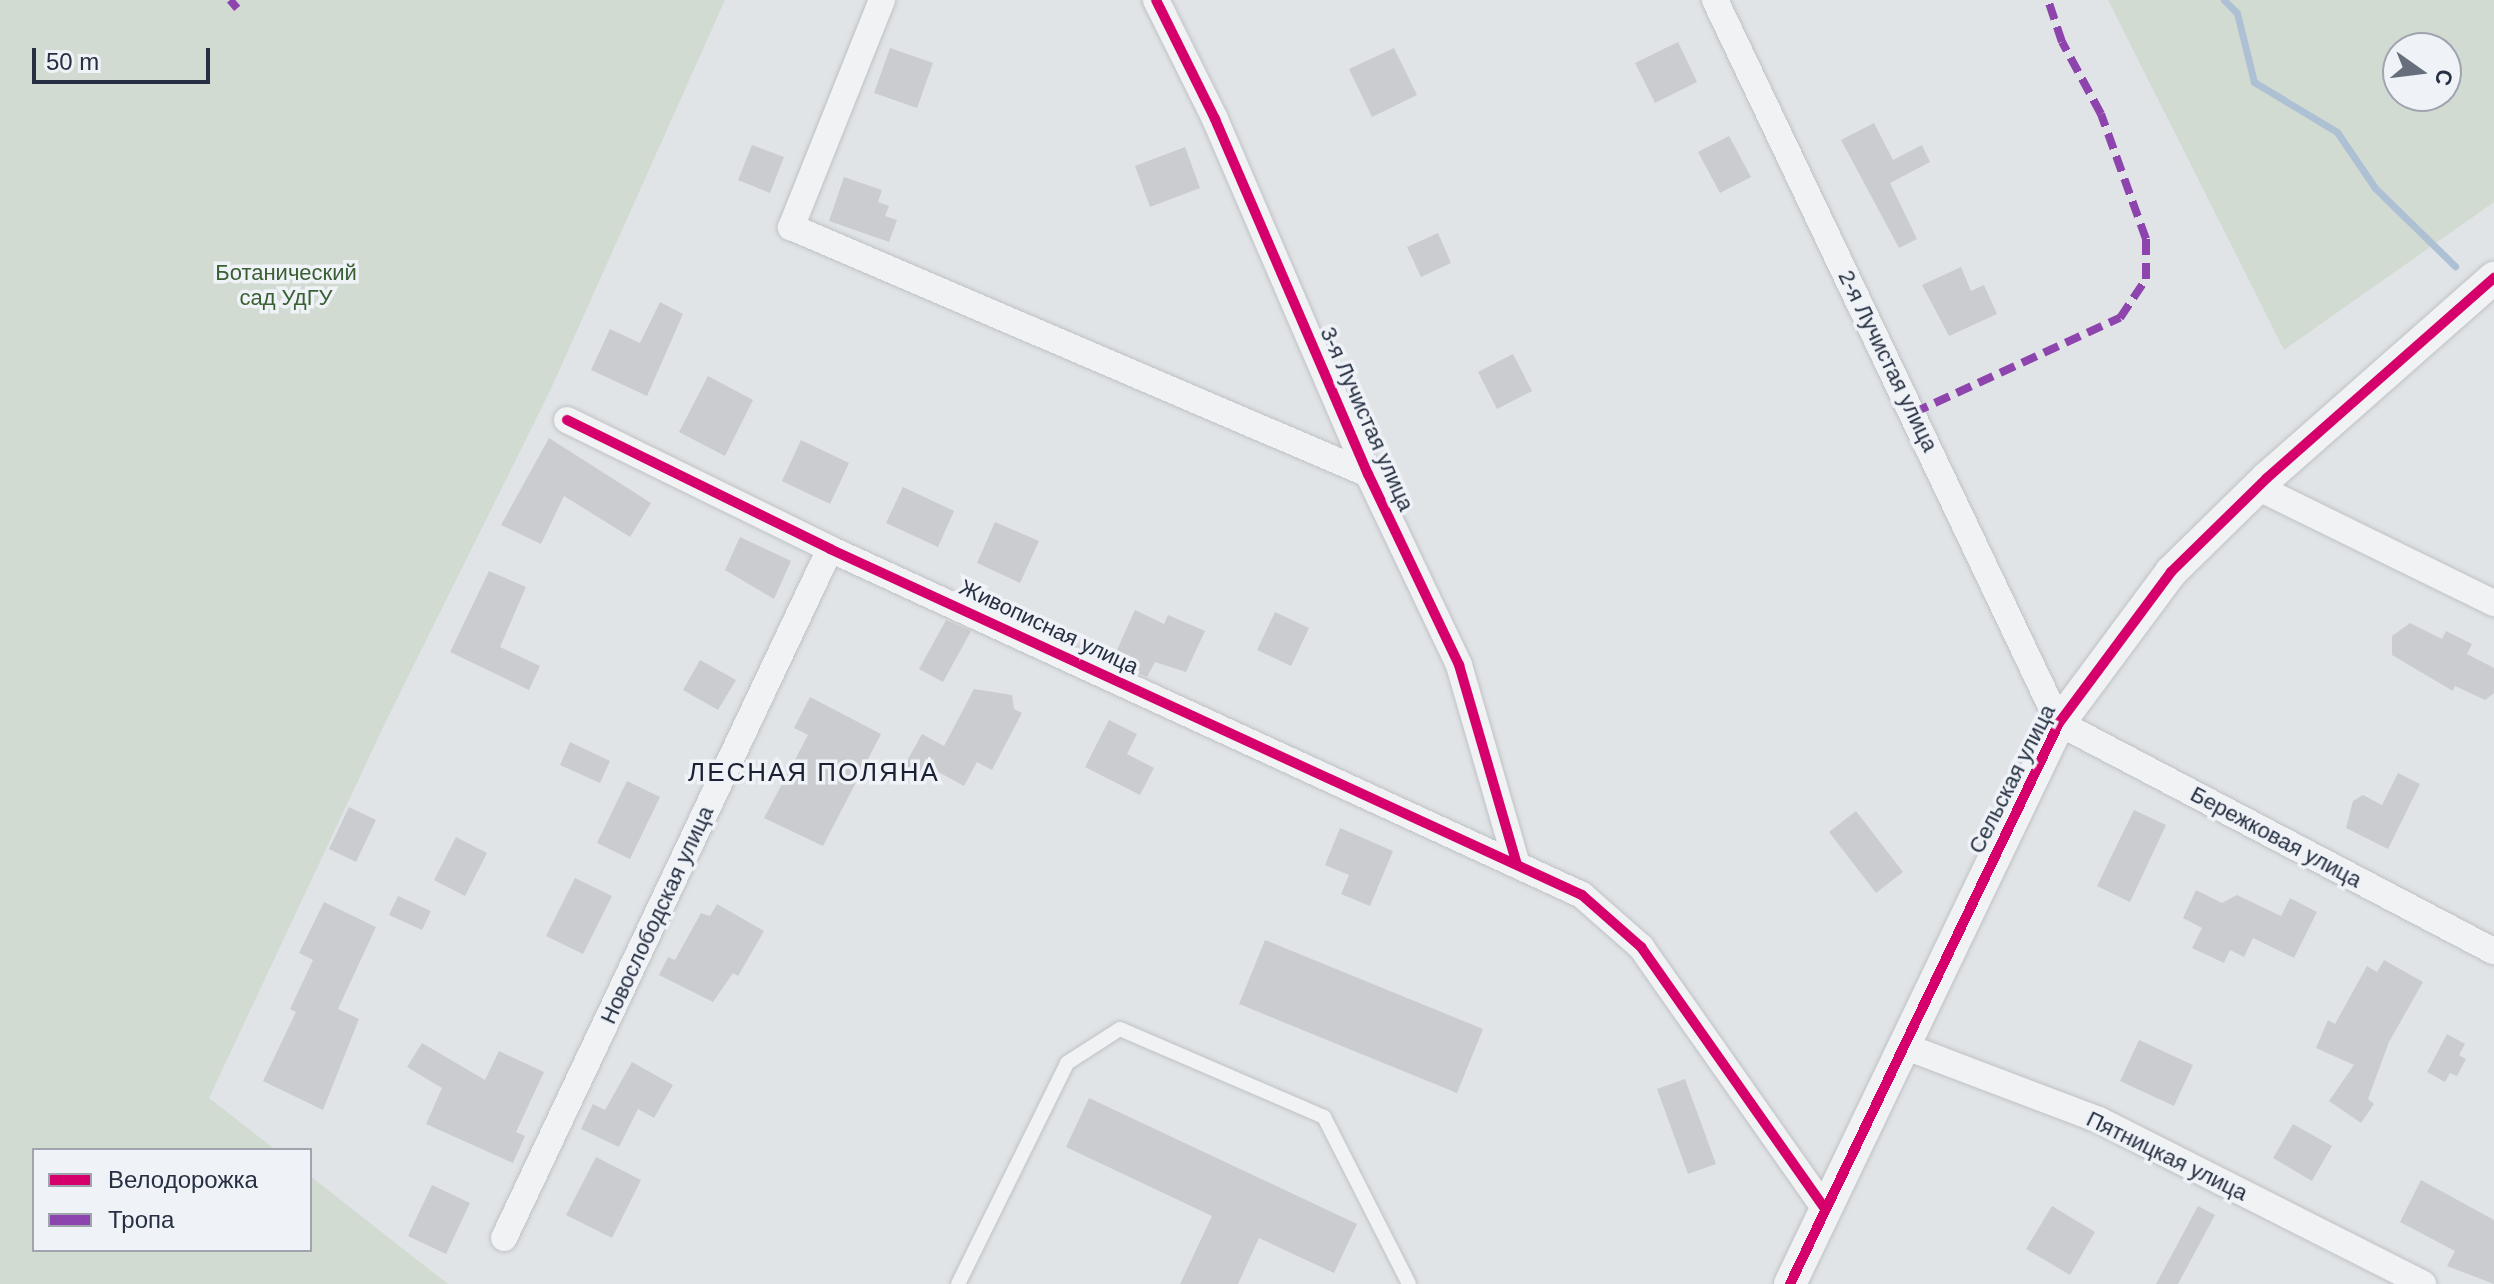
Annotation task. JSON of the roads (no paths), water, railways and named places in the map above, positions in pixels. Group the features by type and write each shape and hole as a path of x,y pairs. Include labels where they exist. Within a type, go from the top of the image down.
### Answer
{"street":[{"name":"3-я Лучистая улица","path":"882,0 791,227 1368,474"},
{"name":"3-я Лучистая улица","path":"1156,0 1215,119 1368,474 1459,665 1517,864"},
{"name":"2-я Лучистая улица","path":"1715,0 2059,723"},
{"name":"Сельская улица","path":"1790,1284 2059,723 2171,572 2257,487 2494,278"},
{"name":"Живописная улица","path":"567,420 830,549 1582,895 1641,947 1825,1209"},
{"path":"2257,487 2494,603"},
{"name":"Новослободская улица","path":"504,1238 830,549"},
{"name":"Бережковая улица","path":"2059,723 2494,951"},
{"name":"Пятницкая улица","path":"1904,1046 2099,1120 2423,1284"}],"lane":[{"path":"958,1284 1067,1063 1120,1029 1324,1117 1409,1284"}],"waterway":[{"path":"2224,0 2237,13 2254,82 2337,132 2375,188 2455,266"}],"district":[{"name":"ЛЕСНАЯ ПОЛЯНА","path":"814,773"}],"park label":[{"name":"Ботанический сад УдГУ","path":"286,284"}]}
